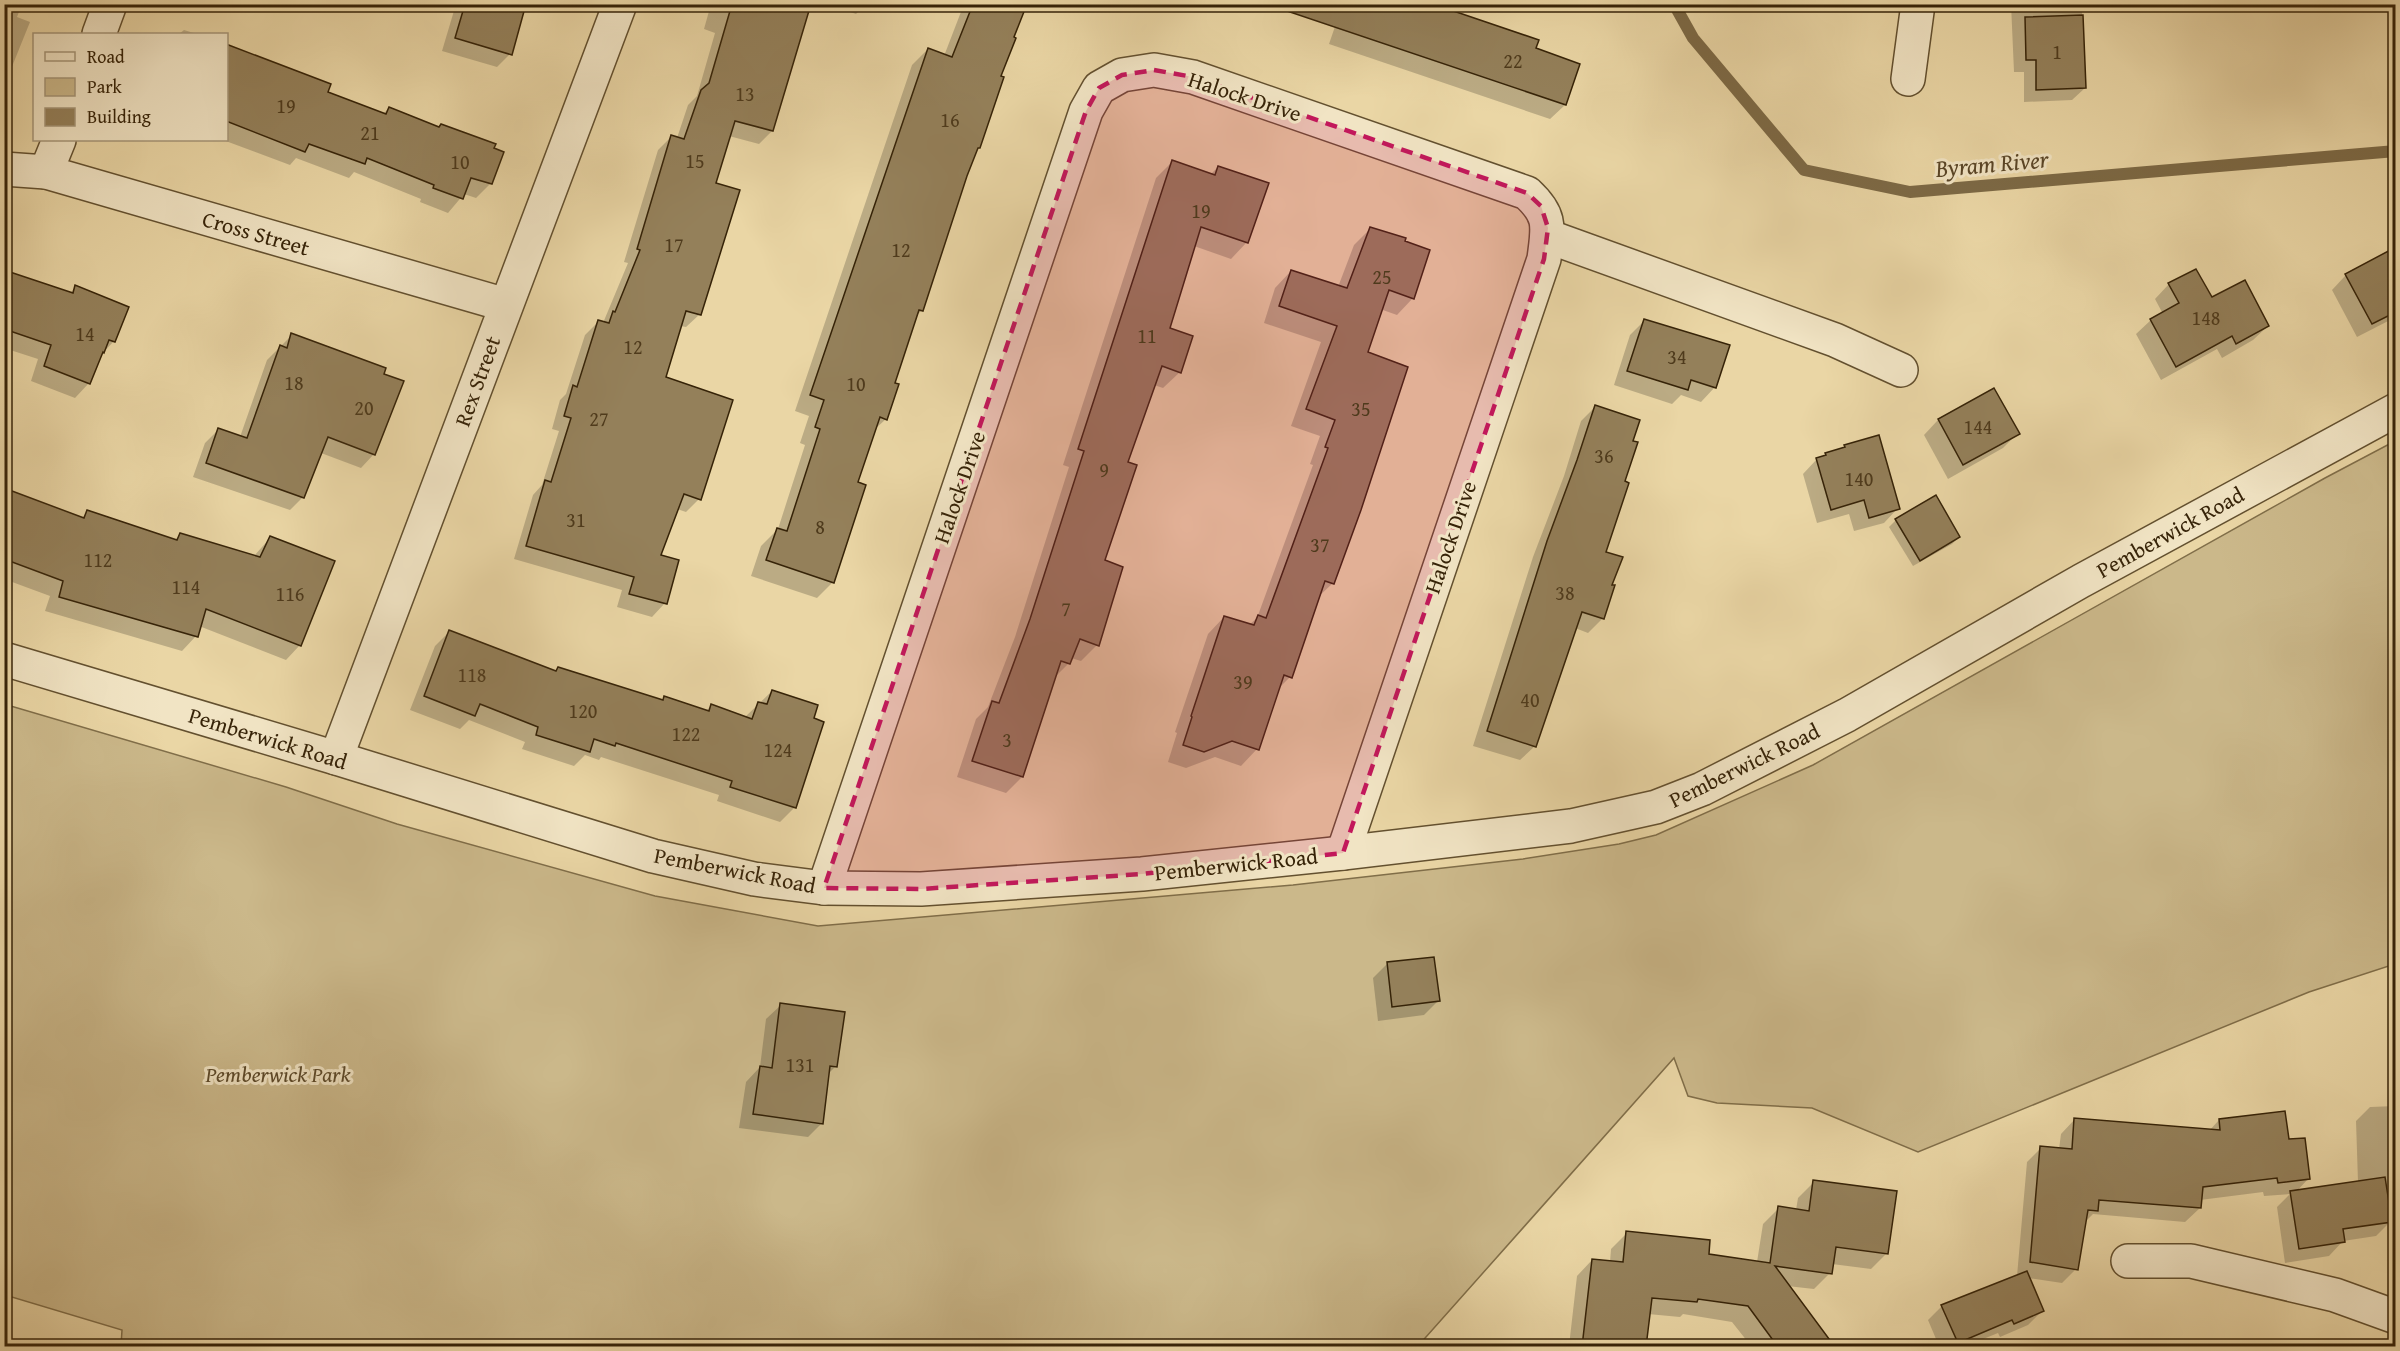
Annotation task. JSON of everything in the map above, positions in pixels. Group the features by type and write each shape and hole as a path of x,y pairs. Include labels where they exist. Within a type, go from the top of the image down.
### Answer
{"street":[{"path":"99,33 110,4"},
{"name":"Rex Street","path":"336,758 620,4"},
{"path":"1908,79 1918,4"},
{"name":"Halock Drive","path":"824,888 1082,122 1099,88 1122,75 1154,70 1193,77 1527,192 1541,206 1548,228 1544,259 1343,853"},
{"path":"46,172 59,141"},
{"name":"Cross Street","path":"4,169 46,172 506,305"},
{"path":"1547,236 1835,340 1901,370"},
{"name":"Pemberwick Road","path":"4,659 653,856 754,879 824,888 921,889 1107,876 1343,853 1572,826 1656,807 1702,789 1847,715 2081,580 2396,410"},
{"path":"2128,1261 2191,1261 2335,1295 2396,1317"}],"highlighted area":[{"path":"1154,70 1193,77 1527,193 1541,206 1548,228 1544,259 1343,853 1142,874 921,889 824,888 1086,111 1099,88 1122,75"}],"green space":[{"name":"Pemberwick Park","path":"2395,441 2395,964 2309,992 1918,1152 1812,1108 1717,1103 1688,1096 1674,1058 1418,1346 121,1346 122,1330 5,1295 4,704 286,787 397,824 655,896 818,926 1293,885 1523,859 1619,844 1656,835 1813,765"}],"building":[{"path":"465,4 526,4 512,55 455,38"},
{"path":"732,4 811,4 773,131 735,121 716,183 740,190 701,315 686,311 666,377 733,400 701,500 684,494 661,555 679,560 667,604 629,594 634,577 526,546 545,480 551,482 571,418 564,416 573,385 577,387 598,320 609,323 613,311 615,312 640,250 637,249 671,135 684,139 701,90 709,83"},
{"path":"973,4 1027,4 923,311 919,310 895,383 899,384 887,420 880,417 858,482 866,485 834,583 766,560 777,528 787,531 820,429 815,427 824,400 810,395 928,48 952,57"},
{"path":"1285,4 1433,4 1539,40 1536,48 1580,64 1566,105 1284,10"},
{"path":"2083,15 2086,88 2036,90 2036,60 2026,60 2025,17"},
{"path":"228,45 331,84 328,92 386,114 389,107 439,127 441,124 496,144 494,148 504,152 492,184 471,178 463,199 367,158 365,164 309,144 305,152 228,122"},
{"path":"1172,160 1215,175 1218,166 1269,183 1248,243 1201,227 1170,328 1193,336 1181,373 1162,366 1128,462 1137,465 1105,560 1123,567 1099,646 1080,639 1070,664 1061,661 1023,777 972,761 992,701 999,703 1030,619 1084,451 1078,449"},
{"path":"1370,227 1406,238 1405,241 1430,250 1414,299 1389,290 1368,352 1408,367 1361,510 1334,584 1325,581 1292,678 1284,675 1259,750 1232,741 1204,752 1183,745 1224,616 1254,625 1258,615 1266,618 1328,448 1325,447 1335,420 1306,409 1337,326 1279,306 1291,270 1347,288"},
{"path":"2396,247 2396,312 2372,324 2345,274"},
{"path":"2196,269 2212,297 2245,280 2269,326 2236,344 2232,336 2176,367 2150,319 2179,303 2168,283"},
{"path":"4,270 73,293 75,285 129,307 115,342 109,340 90,384 44,366 51,345 4,329"},
{"path":"1644,319 1730,345 1716,388 1691,380 1688,390 1627,371"},
{"path":"291,333 386,368 384,374 404,381 375,455 328,437 304,498 206,463 218,428 247,438 280,345 287,348"},
{"path":"1994,388 2020,434 1963,465 1938,419"},
{"path":"1595,405 1640,420 1633,441 1638,442 1625,481 1629,483 1606,552 1623,557 1612,585 1615,585 1604,619 1582,612 1536,747 1487,731 1547,541"},
{"path":"1879,435 1900,509 1869,518 1864,500 1831,510 1816,458 1845,447 1844,445"},
{"path":"4,488 84,518 87,510 177,540 180,533 260,557 270,536 335,561 301,646 206,609 198,637 59,597 63,581 4,559"},
{"path":"1936,495 1960,537 1920,561 1895,519"},
{"path":"449,630 556,671 558,667 663,700 664,696 709,711 711,704 752,719 758,702 767,704 772,690 818,705 814,718 824,722 796,808 730,787 732,781 616,743 615,746 594,739 590,752 536,735 538,727 480,704 475,716 424,696"},
{"path":"1434,957 1440,1001 1392,1007 1387,962"},
{"path":"780,1003 845,1012 837,1067 830,1066 823,1124 753,1114 760,1066 772,1068"},
{"path":"2285,1111 2289,1139 2305,1138 2310,1179 2278,1183 2277,1178 2203,1187 2201,1208 2099,1200 2098,1211 2088,1210 2078,1270 2030,1262 2040,1146 2072,1149 2074,1118 2220,1130 2219,1119"},
{"path":"2385,1177 2392,1222 2343,1229 2345,1242 2299,1249 2290,1191"},
{"path":"1813,1180 1897,1191 1888,1254 1836,1247 1832,1274 1775,1266 1835,1347 1778,1347 1748,1306 1698,1299 1697,1302 1652,1298 1646,1347 1582,1347 1592,1259 1623,1262 1626,1231 1710,1240 1709,1254 1770,1263 1778,1206 1809,1211"},
{"path":"2027,1271 2044,1311 2014,1324 2012,1320 1958,1343 1941,1305"}],"waterway":[{"name":"Byram River","path":"1674,4 1693,38 1804,170 1910,192 2396,151"}]}
